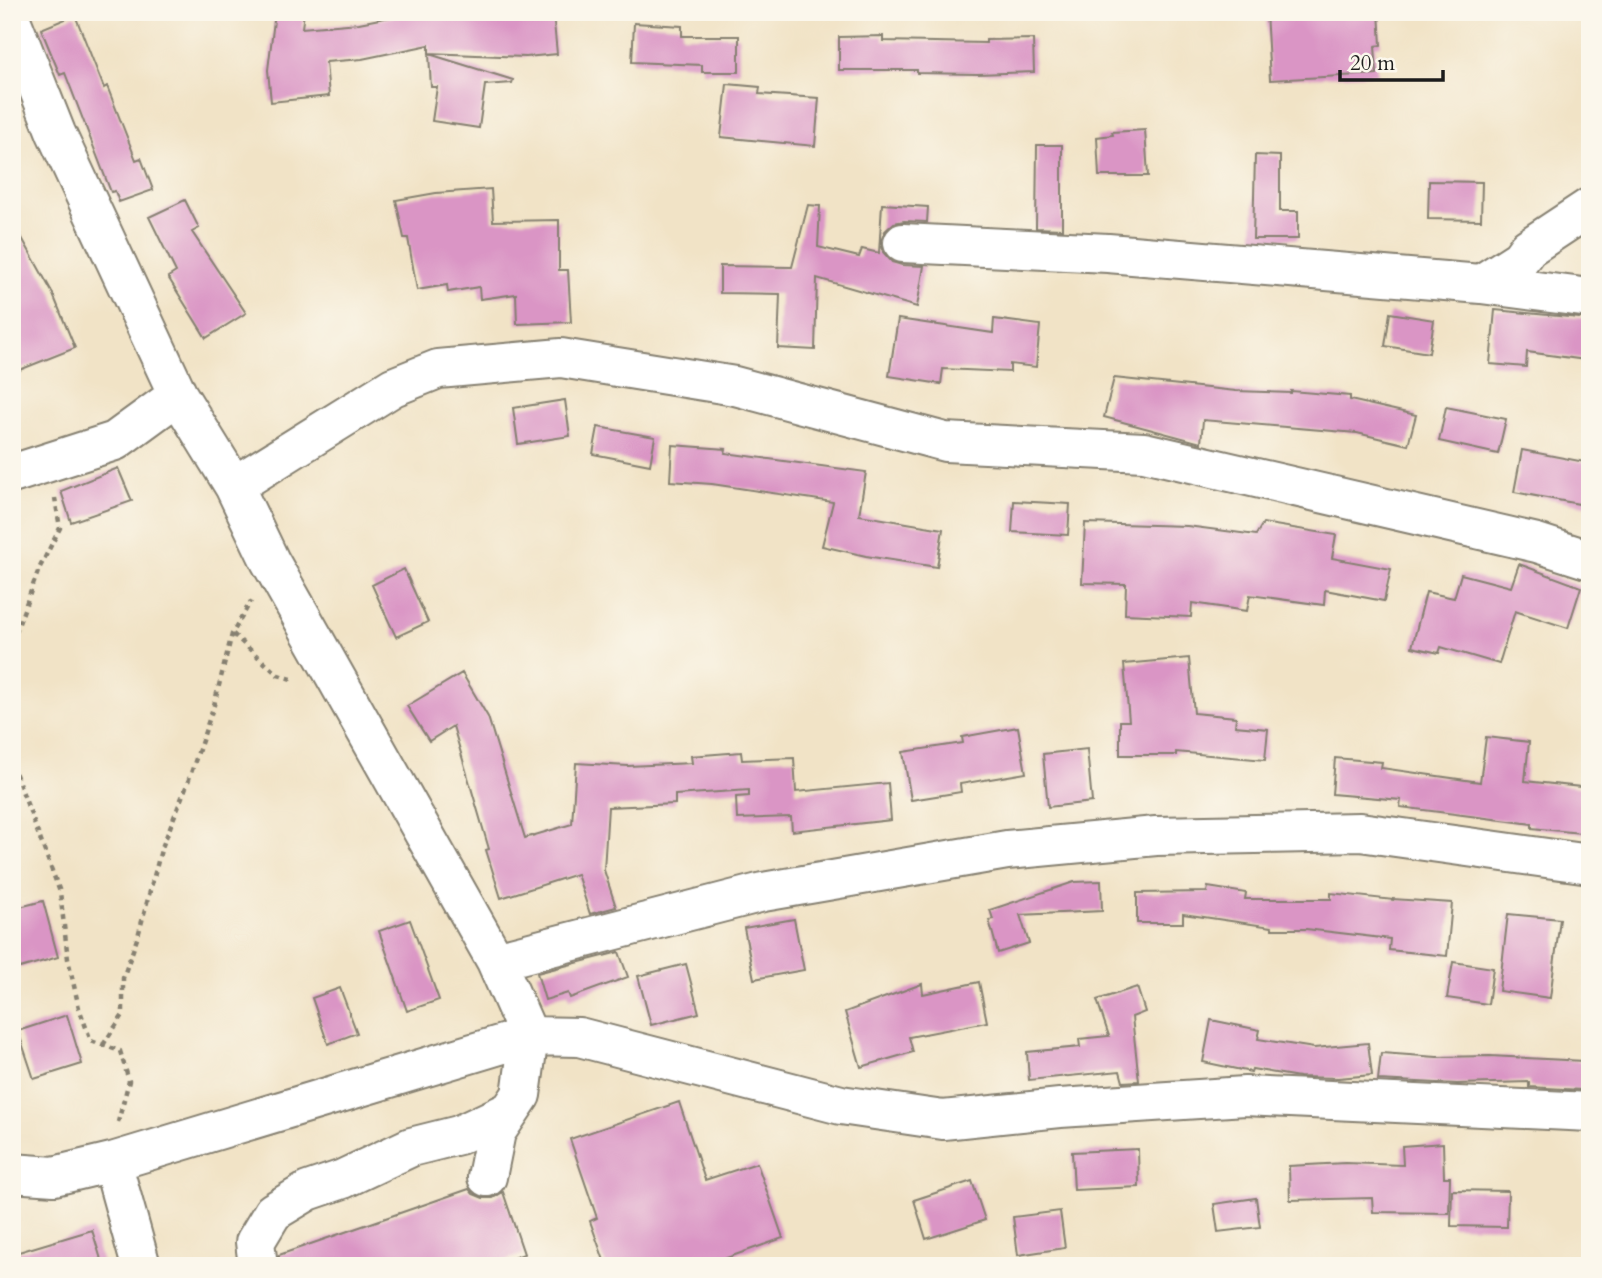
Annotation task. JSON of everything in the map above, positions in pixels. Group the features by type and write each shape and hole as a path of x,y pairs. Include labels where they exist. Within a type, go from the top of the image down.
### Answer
{"street":[{"path":"12,22 56,133 178,395 234,486 270,561 496,961 529,1036 521,1096 496,1132 487,1177"},
{"path":"1481,284 1520,259 1528,248 1590,206"},
{"path":"903,243 1108,254 1481,284 1590,298"},
{"path":"234,486 393,387 438,369 561,358 735,386 945,442 1144,452 1537,543 1590,560"},
{"path":"29,469 115,441 178,395"},
{"path":"496,961 763,892 1007,850 1156,836 1360,832 1590,864"},
{"path":"12,1173 54,1176 112,1162 529,1036 579,1037 841,1105 943,1120 1060,1108 1245,1096 1590,1112"},
{"path":"258,1266 255,1242 273,1212 308,1191 343,1179 411,1147 460,1135 510,1111"},
{"path":"112,1162 141,1266"}],"path":[{"path":"12,642 39,569 60,528 55,495 29,469"},
{"path":"103,1045 123,1015 123,978 138,936 161,850 214,705 232,634 255,595 270,561"},
{"path":"232,634 278,675 314,686 341,685"},
{"path":"12,764 60,892 68,959 79,1008 91,1041 120,1051 129,1081 116,1130 112,1162"}],"building":[{"path":"275,12 304,12 302,28 359,23 416,12 443,12 445,18 498,12 553,12 557,54 526,57 429,53 429,45 362,59 326,62 329,96 271,102 268,70"},
{"path":"1266,12 1379,12 1381,45 1375,46 1377,74 1270,80"},
{"path":"75,15 136,160 141,158 153,190 119,202 115,191 111,192 65,73 60,75 41,29"},
{"path":"634,23 682,26 682,36 739,36 739,72 702,72 702,65 632,62"},
{"path":"883,36 883,41 986,43 986,40 1033,39 1034,72 977,74 917,73 917,70 839,70 839,37"},
{"path":"429,54 513,80 512,83 485,85 479,128 432,121 437,87 431,87"},
{"path":"727,84 760,87 759,94 819,98 815,146 721,137"},
{"path":"1145,130 1148,176 1099,176 1097,137 1113,135 1112,132"},
{"path":"1037,145 1062,145 1062,229 1036,228"},
{"path":"1255,155 1280,156 1280,211 1298,211 1298,239 1253,239"},
{"path":"1429,181 1482,182 1481,220 1428,219"},
{"path":"491,189 493,221 559,220 559,270 568,270 571,322 517,324 516,294 480,299 479,287 448,292 447,285 417,290 408,238 404,238 396,200 436,193"},
{"path":"185,200 199,228 192,232 246,313 206,338 168,277 176,272 149,217"},
{"path":"882,204 928,207 927,222 894,223 885,231 881,241 883,252 892,262 924,266 917,307 817,278 815,350 778,348 780,294 720,293 720,266 792,267 808,205 820,206 818,247 859,257 862,249 879,253"},
{"path":"12,220 52,292 75,348 12,373"},
{"path":"1495,310 1590,319 1586,360 1527,352 1526,367 1490,364"},
{"path":"1390,313 1434,320 1429,353 1385,346"},
{"path":"898,319 993,333 994,319 1040,325 1036,367 1010,364 1010,372 943,369 941,384 889,376"},
{"path":"1114,378 1236,391 1291,391 1350,396 1350,400 1416,415 1408,445 1357,433 1203,420 1201,443 1104,417"},
{"path":"565,400 570,436 518,444 513,408"},
{"path":"1446,407 1506,419 1498,454 1439,441"},
{"path":"598,427 655,437 650,465 593,454"},
{"path":"672,445 726,449 725,453 866,472 859,515 943,529 937,567 822,546 833,502 712,484 670,481"},
{"path":"1522,450 1590,463 1590,506 1514,492"},
{"path":"118,468 132,501 71,522 61,491"},
{"path":"1014,501 1070,504 1068,535 1012,532"},
{"path":"1085,523 1187,526 1256,535 1263,523 1336,535 1332,558 1391,569 1384,601 1325,590 1324,605 1250,595 1247,611 1192,603 1191,617 1125,614 1126,584 1082,583"},
{"path":"1519,564 1581,587 1568,628 1515,611 1499,664 1441,647 1439,653 1412,647 1426,592 1454,598 1461,574 1511,587"},
{"path":"404,569 428,622 396,637 372,585"},
{"path":"1189,658 1194,713 1236,717 1235,726 1268,729 1265,760 1176,752 1176,755 1120,755 1120,721 1129,721 1124,664"},
{"path":"462,673 488,717 525,838 572,824 576,763 628,766 692,763 691,756 741,752 742,760 794,758 796,792 888,783 891,820 792,831 791,817 737,819 736,797 749,796 749,790 675,795 675,804 608,807 604,870 616,907 590,914 577,874 501,898 453,726 429,741 407,706"},
{"path":"1018,727 1026,773 960,784 961,792 911,800 903,752 963,743 962,737"},
{"path":"1486,737 1529,742 1525,781 1590,788 1590,834 1532,828 1532,824 1400,807 1401,800 1332,794 1335,758 1382,762 1381,768 1480,782"},
{"path":"1087,749 1092,802 1048,807 1043,754"},
{"path":"1101,881 1102,911 1020,915 1029,943 998,953 989,920 993,919 990,910 1074,882"},
{"path":"1208,887 1246,893 1245,899 1331,899 1331,893 1452,903 1447,956 1389,950 1390,939 1306,929 1272,929 1183,914 1183,923 1137,923 1137,893 1207,892"},
{"path":"43,901 58,957 20,968 12,939 12,909"},
{"path":"1508,914 1560,919 1550,998 1499,991"},
{"path":"794,919 804,970 754,979 744,928"},
{"path":"410,920 439,1000 407,1011 379,931"},
{"path":"619,952 628,977 570,998 568,993 545,1000 537,973"},
{"path":"1453,962 1493,968 1488,1004 1447,998"},
{"path":"686,964 699,1013 651,1025 638,976"},
{"path":"979,982 987,1022 909,1037 913,1052 861,1067 845,1012 922,984 923,994"},
{"path":"1137,987 1145,1012 1132,1017 1139,1081 1123,1082 1120,1071 1029,1080 1027,1052 1080,1047 1079,1039 1109,1036 1097,1000"},
{"path":"340,988 357,1033 328,1044 312,998"},
{"path":"67,1015 82,1064 34,1079 18,1031"},
{"path":"1211,1020 1260,1030 1258,1039 1314,1048 1368,1043 1372,1075 1299,1077 1252,1069 1251,1072 1203,1062"},
{"path":"1381,1053 1584,1061 1582,1090 1529,1087 1529,1082 1457,1084 1378,1080"},
{"path":"679,1102 705,1180 757,1163 783,1238 704,1266 606,1266 590,1221 597,1218 570,1139"},
{"path":"1443,1143 1444,1177 1450,1177 1449,1213 1373,1212 1372,1198 1290,1200 1289,1166 1345,1163 1403,1165 1402,1146"},
{"path":"1138,1149 1139,1187 1074,1190 1072,1152"},
{"path":"972,1181 985,1220 926,1239 914,1200"},
{"path":"469,1189 483,1198 493,1198 503,1192 524,1254 491,1266 279,1266 279,1255"},
{"path":"1452,1190 1508,1191 1507,1227 1451,1226"},
{"path":"1256,1198 1260,1227 1218,1232 1214,1204"},
{"path":"1060,1211 1065,1248 1018,1255 1013,1217"},
{"path":"92,1230 103,1266 12,1266 12,1254"}]}
